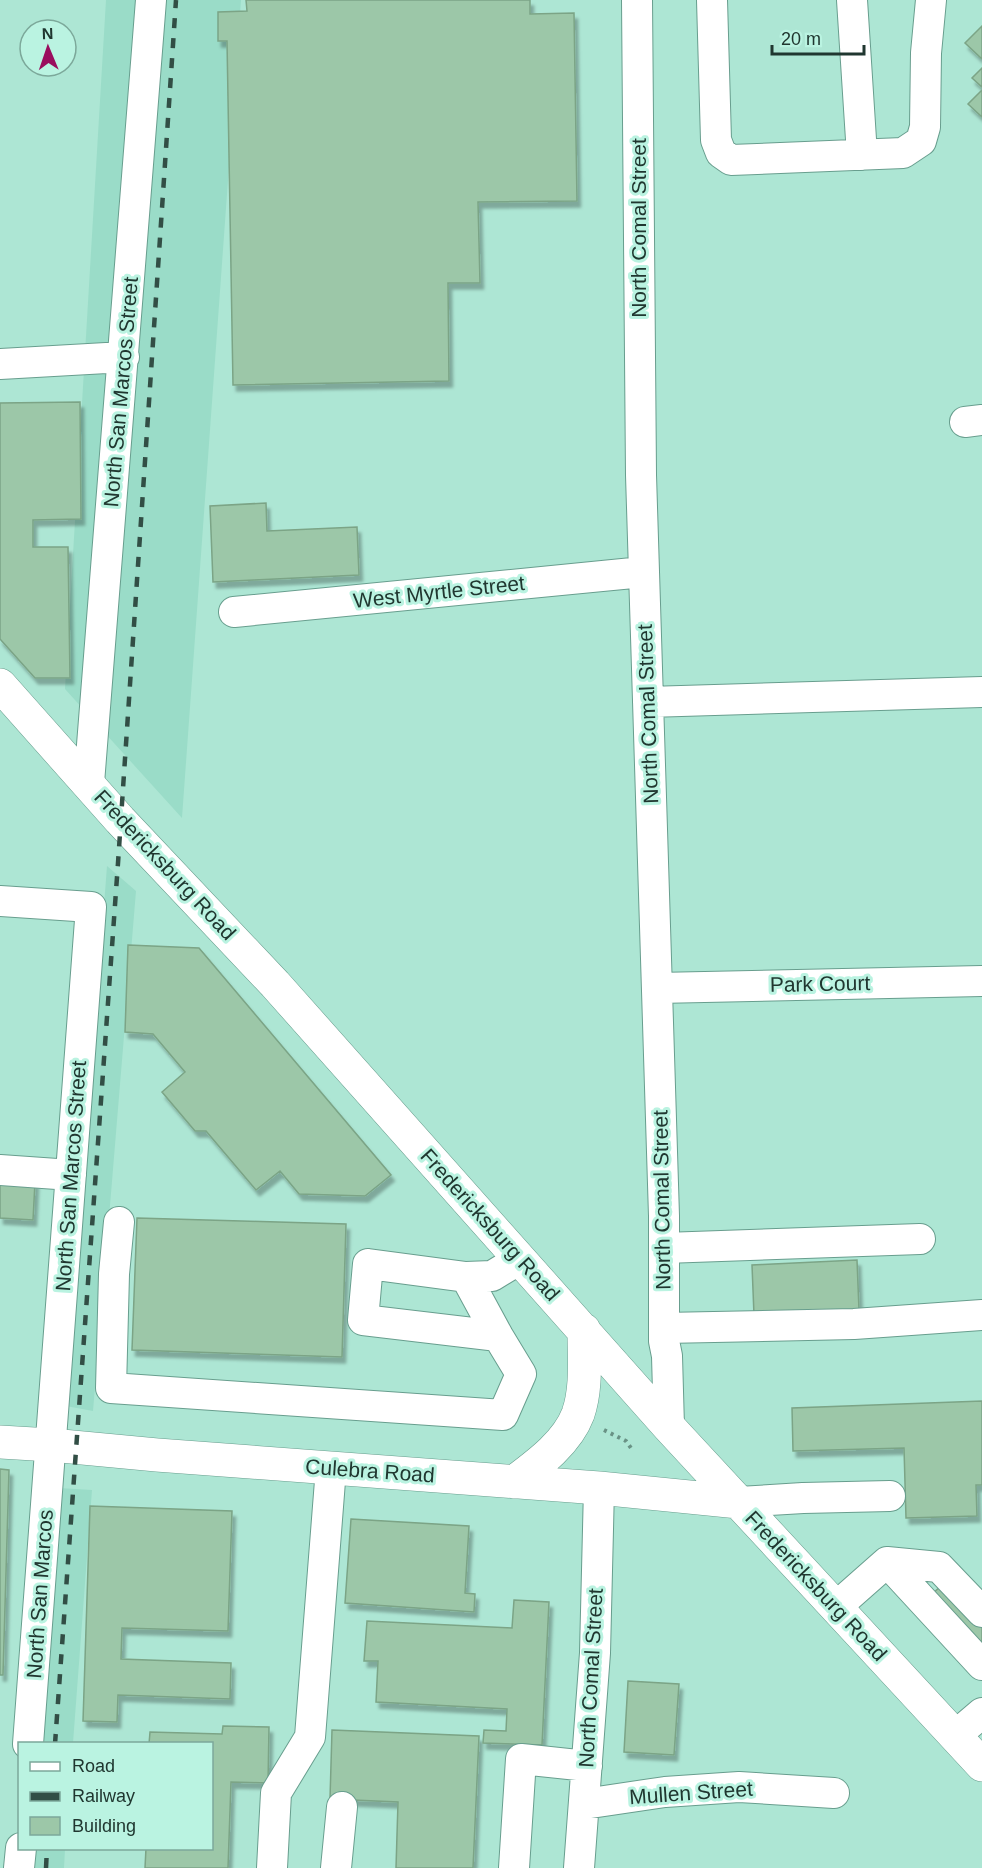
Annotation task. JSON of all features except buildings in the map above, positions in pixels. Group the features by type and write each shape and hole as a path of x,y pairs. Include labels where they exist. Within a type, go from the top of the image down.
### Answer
{"main road":[{"name":"Fredericksburg Road","path":"0,684 90,783 120,820 275,984 669,1427 982,1765"},
{"path":"514,1482 541,1462 561,1440 577,1416 582,1398 584,1330"},
{"name":"Culebra Road","path":"0,1442 51,1444 157,1455 599,1488 739,1502"}],"street":[{"name":"North San Marcos Street","path":"90,783 151,0"},
{"name":"North Comal Street","path":"637,0 643,572 657,988 664,1328 669,1427"},
{"path":"712,0 716,140 722,153 731,160 903,153 921,141 925,127 926,53 931,0 941,3 952,0"},
{"path":"852,0 862,155"},
{"path":"0,364 124,357"},
{"name":"West Myrtle Street","path":"234,612 643,572"},
{"path":"648,702 982,692"},
{"name":"North San Marcos Street","path":"0,901 91,907 51,1444"},
{"name":"Park Court","path":"657,988 982,981"},
{"path":"0,1170 71,1175"},
{"path":"119,1222 114,1274 111,1388 503,1415 521,1374 466,1277"},
{"path":"664,1248 920,1239"},
{"path":"498,1336 363,1320 368,1264 466,1277 492,1276 520,1259"},
{"path":"664,1328 854,1324 982,1315"},
{"name":"North San Marcos","path":"28,1742 51,1444"},
{"path":"272,1868 276,1792 310,1737 331,1468"},
{"name":"North Comal Street","path":"579,1868 595,1653 599,1488"},
{"path":"739,1502 890,1496"},
{"path":"836,1607 887,1562 939,1567 982,1612"},
{"path":"887,1562 982,1665"},
{"path":"956,1736 982,1713"},
{"path":"514,1868 521,1759 587,1766"},
{"name":"Mullen Street","path":"584,1804 665,1792 739,1786 834,1793"},
{"path":"336,1868 342,1807"},
{"path":"19,1868 21,1850"}],"path":[{"path":"599,1428 626,1441 631,1448"},
{"path":"626,1441 633,1438"}],"shaded area":[{"path":"106,0 241,0 182,818 65,689"},
{"path":"107,866 136,891 93,1411 66,1406"},
{"path":"59,1488 92,1490 73,1742 43,1742"},
{"path":"36,1850 65,1850 64,1868 35,1868"}],"railway":[{"path":"55,1742 118,863 176,0"},
{"path":"46,1868 47,1850"}]}
